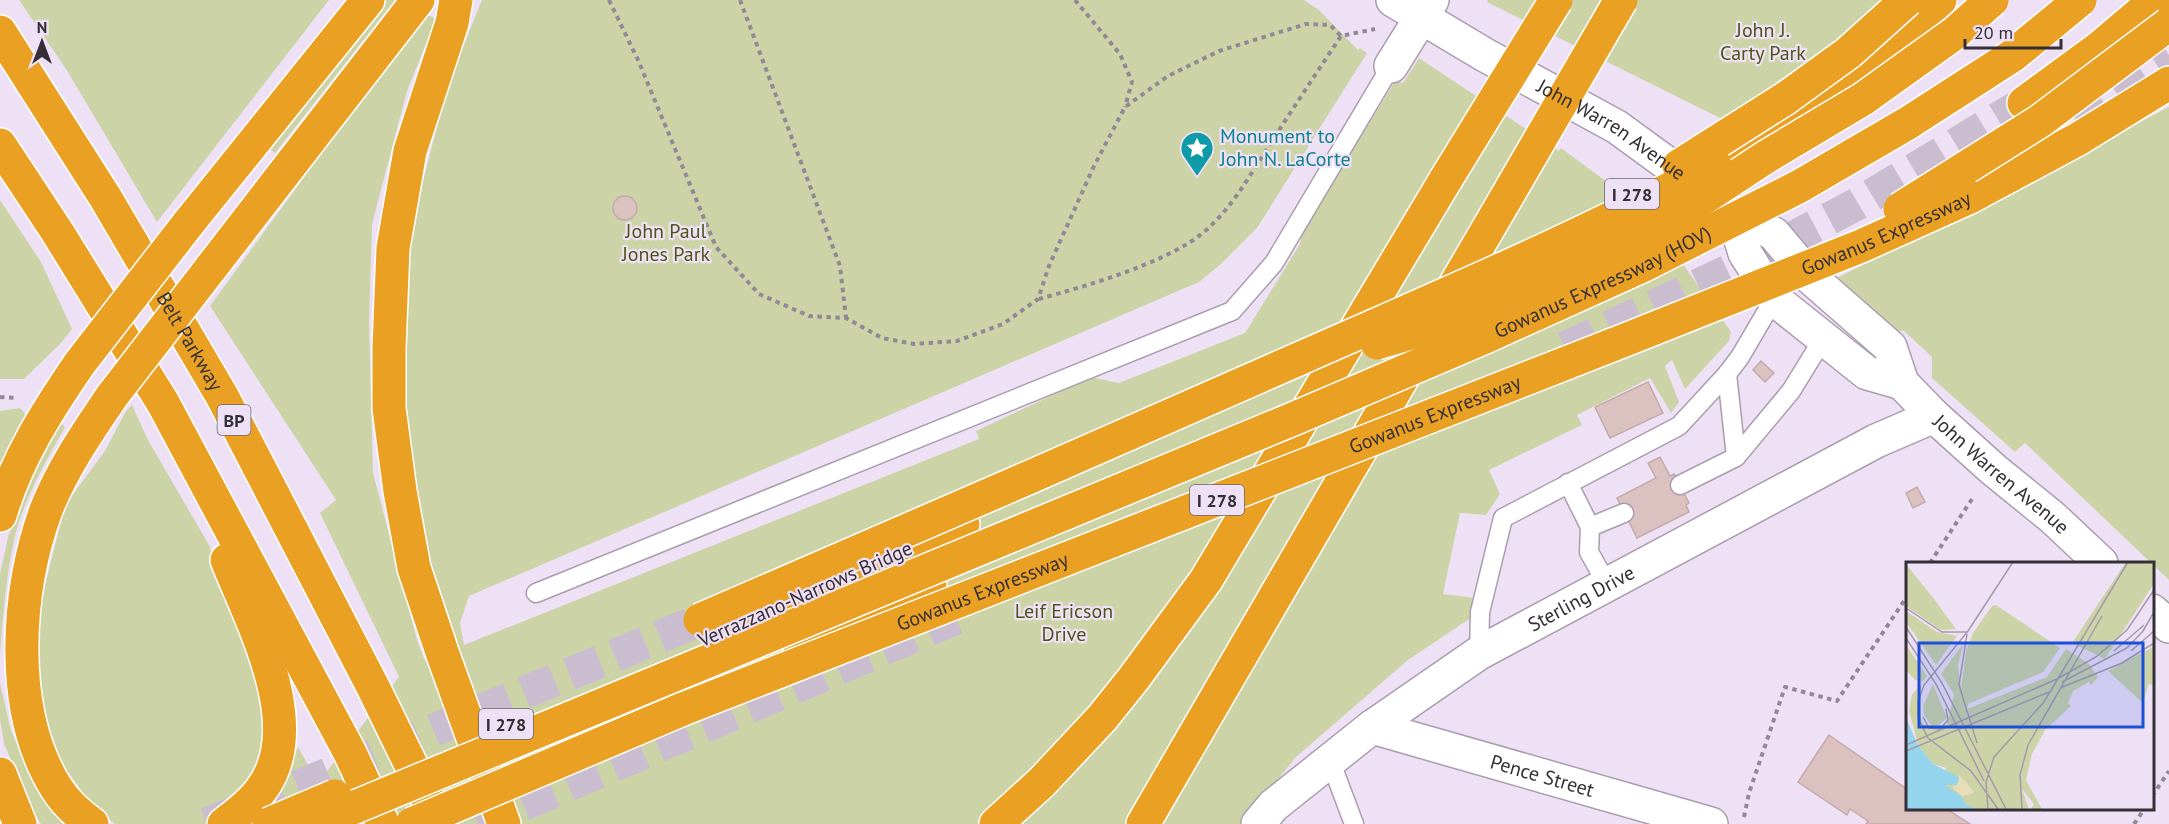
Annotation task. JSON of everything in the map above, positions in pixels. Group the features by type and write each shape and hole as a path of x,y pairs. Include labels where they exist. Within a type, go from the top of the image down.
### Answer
{"highway":[{"path":"0,515 16,469 28,445 44,416 80,363 187,225 368,0"},
{"path":"92,824 74,810 57,790 43,763 34,737 25,690 22,626 30,566 46,510 76,449 112,396 418,0"},
{"path":"456,0 452,23 410,151 393,248 389,408 400,491 414,568 504,824"},
{"path":"996,824 1048,775 1102,717 1134,678 1206,580 1556,0"},
{"path":"1143,824 1621,0"},
{"name":"I 278","path":"700,620 1078,457 1640,205 1715,165 1789,100 1851,41 1888,0"},
{"name":"I 278","path":"1336,355 1524,257 1716,143 1786,98 1848,53 1907,0"},
{"path":"1715,165 1791,118 1850,76 1940,0"},
{"path":"1336,355 1473,315 1655,230 1766,157 1863,99 1955,33 1992,0"},
{"name":"Gowanus Expressway (HOV)","path":"1092,501 1485,338 1642,266 1800,186 1908,123 2012,56 2080,0"},
{"path":"2024,103 2099,48 2156,0"},
{"path":"1762,294 2040,121 2169,24"},
{"name":"Belt Parkway","path":"0,32 105,196 222,396 378,696 440,824"},
{"name":"Gowanus Expressway","path":"683,709 1762,294 1970,197 2078,140 2169,82"},
{"path":"0,145 58,233 163,403 344,743 383,824"},
{"name":"Verrazzano-Narrows Bridge","path":"269,824 742,623 1336,355"},
{"path":"163,403 254,627 268,664 278,702 277,755 271,772 262,789 247,806 224,824"},
{"path":"742,623 1092,501"},
{"path":"683,709 1092,501"},
{"name":"Verrazzano-Narrows Bridge","path":"314,824 1092,501"},
{"name":"I 278","path":"412,824 683,709"},
{"path":"0,774 20,824"}],"street":[{"name":"John Warren Avenue","path":"1393,0 1426,9 1485,55 1617,127 1732,211 1774,234 1810,277 1890,347 1902,383 1934,416 2101,562"},
{"path":"1392,66 1426,9"},
{"name":"John Warren Avenue","path":"1732,211 1745,253 1762,294 1867,373 1902,383"},
{"name":"Sterling Drive","path":"1258,824 1273,806 1372,727 1479,653 1876,441 1934,416"},
{"path":"2154,613 2169,626"},
{"name":"Pence Street","path":"1372,727 1711,824"}],"lane":[{"path":"536,593 1232,311 1274,263 1392,66"},
{"path":"1479,653 1480,612 1503,518 1679,426 1740,357 1762,294"},
{"path":"1680,485 1736,457 1791,391 1824,339"},
{"path":"1727,374 1736,457"},
{"path":"1568,483 1590,528 1589,552 1608,586"},
{"path":"1590,528 1624,513"},
{"path":"1330,760 1354,824"}],"path":[{"path":"609,0 638,60 716,247 759,294 808,316 846,318 882,338 914,344 957,341 1003,324 1038,299 1087,286 1134,268 1173,252 1204,232 1232,203 1341,36 1377,28"},
{"path":"740,0 840,267 846,318"},
{"path":"1038,299 1048,267 1094,166 1125,107 1132,82 1120,54 1075,0"},
{"path":"1125,107 1168,76 1219,51 1306,24 1330,25 1341,36"},
{"path":"0,397 19,398"},
{"path":"1931,562 1975,495"},
{"path":"1742,824 1749,793 1785,687 1837,701 1906,598"},
{"path":"2154,793 2169,771"},
{"path":"2134,824 2144,809"}],"green space":[{"path":"19,0 329,0 157,222 66,69"},
{"path":"386,0 395,0 275,153 270,149"},
{"path":"482,0 1304,0 1319,10 1358,50 1360,48 1367,53 1257,228 1221,264 1199,282 469,596 460,623 464,645 979,439 976,431 1091,377 1119,383 1245,333 1300,244 1303,231 1395,81 1403,83 1419,58 1559,151 1561,148 1644,209 1731,332 1729,341 1685,389 1672,360 1665,366 1679,402 1671,413 1650,378 1577,415 1582,425 1489,470 1500,494 1486,515 1460,513 1443,594 1475,598 1472,617 1408,660 1296,757 1241,824 266,824 298,747 318,783 399,677 320,513 336,500 210,306 424,13 436,19 407,91 372,224 369,322 373,473 417,640 425,661 454,649 443,619 418,508 407,445 403,343 410,231 449,81"},
{"name":"John J. Carty Park","path":"1488,0 1914,0 1798,157 1487,2"},
{"path":"2169,107 2169,580 2154,566 2154,562 2150,562 2025,443 2015,452 1932,378 1932,357 1904,331 1880,329 1835,279"},
{"path":"0,200 41,262 72,329 24,379 0,379"},
{"path":"132,405 148,440 209,545 250,649 267,735 262,789 224,824 115,824 94,808 59,760 41,702 37,618 65,505 105,451 126,411"},
{"path":"20,408 25,414 0,474 0,411"},
{"path":"59,421 65,427 30,493 15,536 7,581 0,656 0,574 8,537 32,469"},
{"path":"0,683 11,731 40,793 63,824 41,824 36,817 4,744 0,719"}],"building":[{"path":"625,196 633,200 637,208 633,216 625,220 617,216 613,208 617,200"},
{"path":"1761,361 1774,373 1765,382 1753,370"},
{"path":"1648,382 1663,413 1610,438 1595,407"},
{"path":"1660,457 1670,476 1674,474 1689,503 1686,505 1689,512 1637,538 1617,498 1656,478 1648,463"},
{"path":"1917,487 1925,502 1913,508 1906,493"},
{"path":"1829,735 1906,789 1906,809 1947,809 1970,824 1866,824 1868,821 1850,809 1847,815 1798,782"}],"tunnel":[{"path":"2031,141 2081,113 2169,55"},
{"path":"1565,348 1741,265 1857,204 2024,103"},
{"path":"478,824 956,618"},
{"path":"207,824 700,620"}],"place":[{"name":"Monument to John N. LaCorte","path":"1197,177"}],"park label":[{"name":"John Paul Jones Park","path":"666,242"},
{"name":"Leif Ericson Drive","path":"1064,622"}]}
